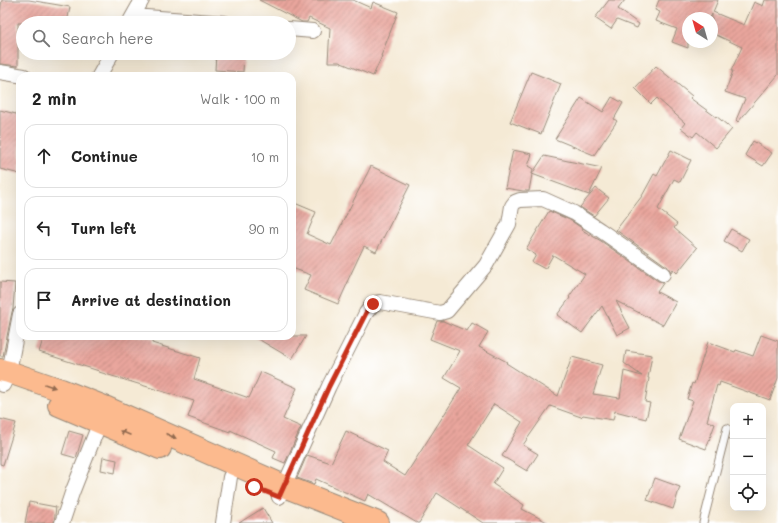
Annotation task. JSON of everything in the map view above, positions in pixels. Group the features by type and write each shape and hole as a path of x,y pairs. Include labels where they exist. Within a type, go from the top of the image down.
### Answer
{"main road":[{"path":"3,378 61,390 107,408 342,523"},
{"path":"3,378 54,403 230,477 378,523"}],"street":[{"path":"133,16 142,0"},
{"path":"296,30 313,31"},
{"path":"102,72 108,60"},
{"path":"0,72 16,75"},
{"path":"281,492 329,386 366,313 373,304 380,302 440,313 447,311 490,259 509,224 512,206 516,202 520,200 543,199 574,213 663,274"},
{"path":"3,378 16,329"},
{"path":"62,523 72,493 100,422"},
{"path":"223,523 230,477"}],"lane":[{"path":"703,523 727,428"}],"building":[{"path":"2,0 29,0 70,7 68,16 16,16 16,60 18,60 18,66 0,64 0,12"},
{"path":"259,0 353,0 371,8 373,2 398,12 373,76 339,62 328,62 330,28 309,18 307,22 302,22 296,19 296,16 290,16"},
{"path":"609,0 625,0 618,9 639,24 637,28 617,20 611,29 595,18"},
{"path":"659,0 718,0 713,12 682,12 682,46 672,42 677,29 656,21 660,12 655,10"},
{"path":"765,0 778,0 778,75 738,122 736,120 745,99 725,92 733,71 731,71 742,47 718,36 718,14 744,25 754,2 763,6"},
{"path":"216,60 244,60 243,72 215,70"},
{"path":"656,66 692,96 690,98 732,129 716,148 697,132 693,137 681,128 685,123 657,98 651,104 635,88"},
{"path":"531,72 561,84 541,134 510,122"},
{"path":"612,97 623,103 614,119 617,121 594,155 555,139 581,98 603,112"},
{"path":"0,110 16,114 16,173 0,169"},
{"path":"753,141 772,153 763,166 745,155"},
{"path":"513,150 532,154 528,166 533,169 529,191 505,188"},
{"path":"671,150 691,160 680,182 674,179 658,209 677,224 674,228 697,248 677,273 673,269 671,272 668,267 616,230 642,196 654,174 657,176"},
{"path":"544,156 602,168 589,195 532,174"},
{"path":"371,166 410,185 376,252 364,246 338,304 304,290 311,275 296,269 296,204 316,212 307,234 331,245"},
{"path":"596,188 609,198 594,216 580,207"},
{"path":"549,211 570,220 583,229 582,230 601,241 658,281 664,282 657,292 676,302 663,325 616,301 630,328 617,335 602,306 582,333 557,315 585,274 553,255 545,269 532,262 536,255 526,249"},
{"path":"731,229 749,239 742,251 724,241"},
{"path":"0,282 15,283 13,309 3,356 0,356"},
{"path":"437,321 443,321 467,331 472,323 488,332 479,347 507,362 506,363 558,396 572,357 602,365 593,394 620,398 624,371 642,376 624,363 626,351 652,355 645,402 650,403 646,419 615,411 613,420 583,415 581,417 550,406 523,445 538,454 527,471 502,456 522,422 494,404 468,445 503,468 493,484 524,505 522,509 549,523 483,523 437,493 419,523 417,523 368,494 365,501 316,479 314,484 297,478 307,455 331,463 346,431 388,451 383,462 405,476 461,388 444,378 460,351 430,339"},
{"path":"761,335 778,341 778,378 770,400 720,382 719,386 717,385 707,421 715,424 706,449 679,439 693,401 687,399 692,383 694,384 708,342 735,352 736,350 753,356"},
{"path":"296,336 306,336 292,359 260,340 296,340"},
{"path":"43,340 153,340 152,343 200,358 194,379 249,398 261,372 297,388 283,419 301,427 285,463 273,458 276,451 230,430 230,432 188,417 194,401 39,352"},
{"path":"0,419 16,423 3,465 0,464"},
{"path":"69,431 83,435 76,458 62,454"},
{"path":"103,457 117,460 115,473 101,470"},
{"path":"655,478 680,487 673,509 647,500"},
{"path":"29,502 56,507 54,523 25,523"},
{"path":"263,508 272,523 239,523"}],"route":[{"path":"254,487 279,497 329,386 366,313 373,304"}]}
